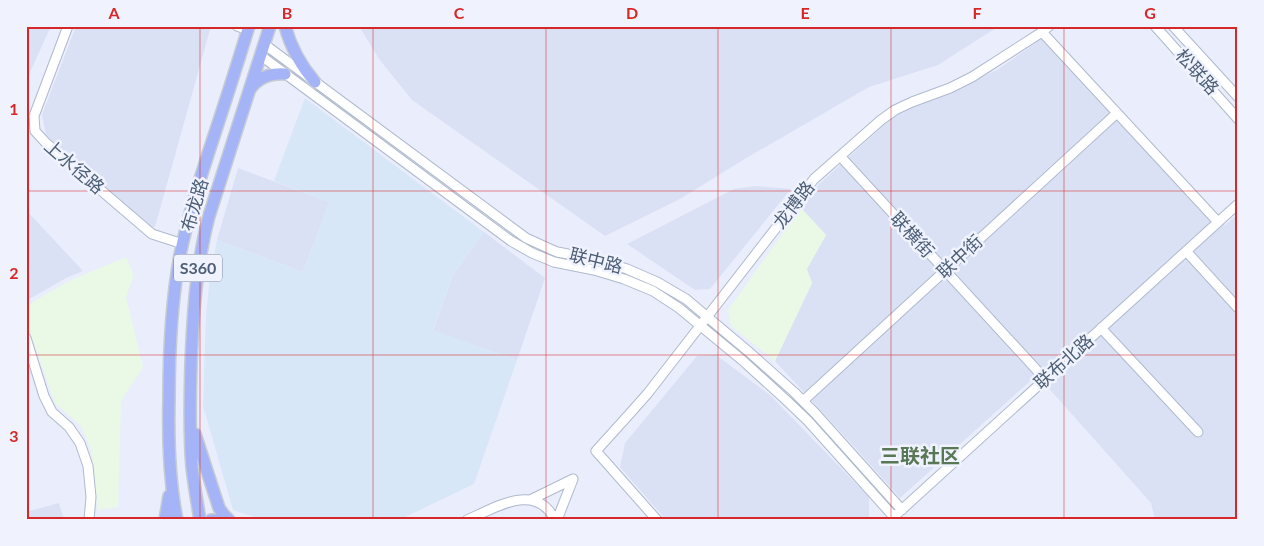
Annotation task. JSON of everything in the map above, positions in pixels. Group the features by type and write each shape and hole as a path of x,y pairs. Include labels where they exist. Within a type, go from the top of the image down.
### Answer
{"main road":[{"name":"布龙路","path":"200,520 192,466 190,413 193,315 199,259 210,216 270,26"},
{"path":"285,26 296,54 315,82"},
{"name":"布龙路","path":"177,520 170,477 168,422 170,346 174,292 193,200 245,27"},
{"path":"249,90 257,81 268,76 285,74"},
{"path":"190,413 219,508 229,520"},
{"path":"166,520 170,477"},
{"path":"211,520 219,520"}],"street":[{"name":"上水径路","path":"68,26 34,116 35,131 47,144 152,234 183,244"},
{"name":"松联路","path":"1155,26 1238,118"},
{"name":"松联路","path":"1173,26 1238,97"},
{"path":"1045,29 1116,113 1218,222"},
{"name":"龙博路","path":"657,520 596,451 634,410 814,179 894,110 950,88 972,77 1045,29"},
{"name":"联中路","path":"262,50 285,74 511,241 554,262 609,274 638,285 679,308 764,380 808,421 892,519"},
{"name":"联中路","path":"262,50 315,82 526,238 558,252 612,263 643,275 686,299 803,401 902,510"},
{"name":"联中街","path":"803,401 1116,113"},
{"name":"联横街","path":"840,156 1045,379"},
{"name":"联布北路","path":"892,519 1238,204"},
{"path":"1186,251 1238,308"},
{"path":"1101,328 1198,432"},
{"path":"26,338 44,396 52,412 69,428 80,443 88,466 91,497 89,520"},
{"path":"467,520 512,501 524,499 535,501 546,507 556,520 573,479 530,500"}],"shaded area":[{"path":"26,26 51,26 26,81"},
{"path":"76,26 211,26 155,227 150,227 46,135 42,115"},
{"path":"359,26 999,26 938,65 869,87 680,199 605,236 412,100 379,59"},
{"path":"1049,34 1225,225 1238,214 1238,520 1155,520 1151,503 1037,375 900,498 775,361 812,283 806,270 826,235 801,208 819,184 904,107 997,70"},
{"path":"305,98 484,232 453,275 433,330 517,360 474,484 399,520 264,520 233,510 203,406 206,315 210,277 217,240 303,272 329,202 274,181"},
{"path":"238,168 329,202 303,272 217,240"},
{"path":"755,186 791,189 710,289 695,290 627,244 734,189"},
{"path":"801,208 826,235 807,269 812,283 775,361 731,326 728,310"},
{"path":"26,210 83,271 66,278 26,301"},
{"path":"484,232 545,278 517,360 433,331 453,275"},
{"path":"126,257 133,273 133,278 126,297 143,367 121,401 118,507 98,510 91,449 81,426 55,403 26,321 26,306 69,281"},
{"path":"716,355 770,395 869,497 869,520 666,520 620,467 625,443 697,356"},
{"path":"59,503 64,520 26,520 26,512"}],"district":[{"name":"三联社区","path":"920,456"}]}
